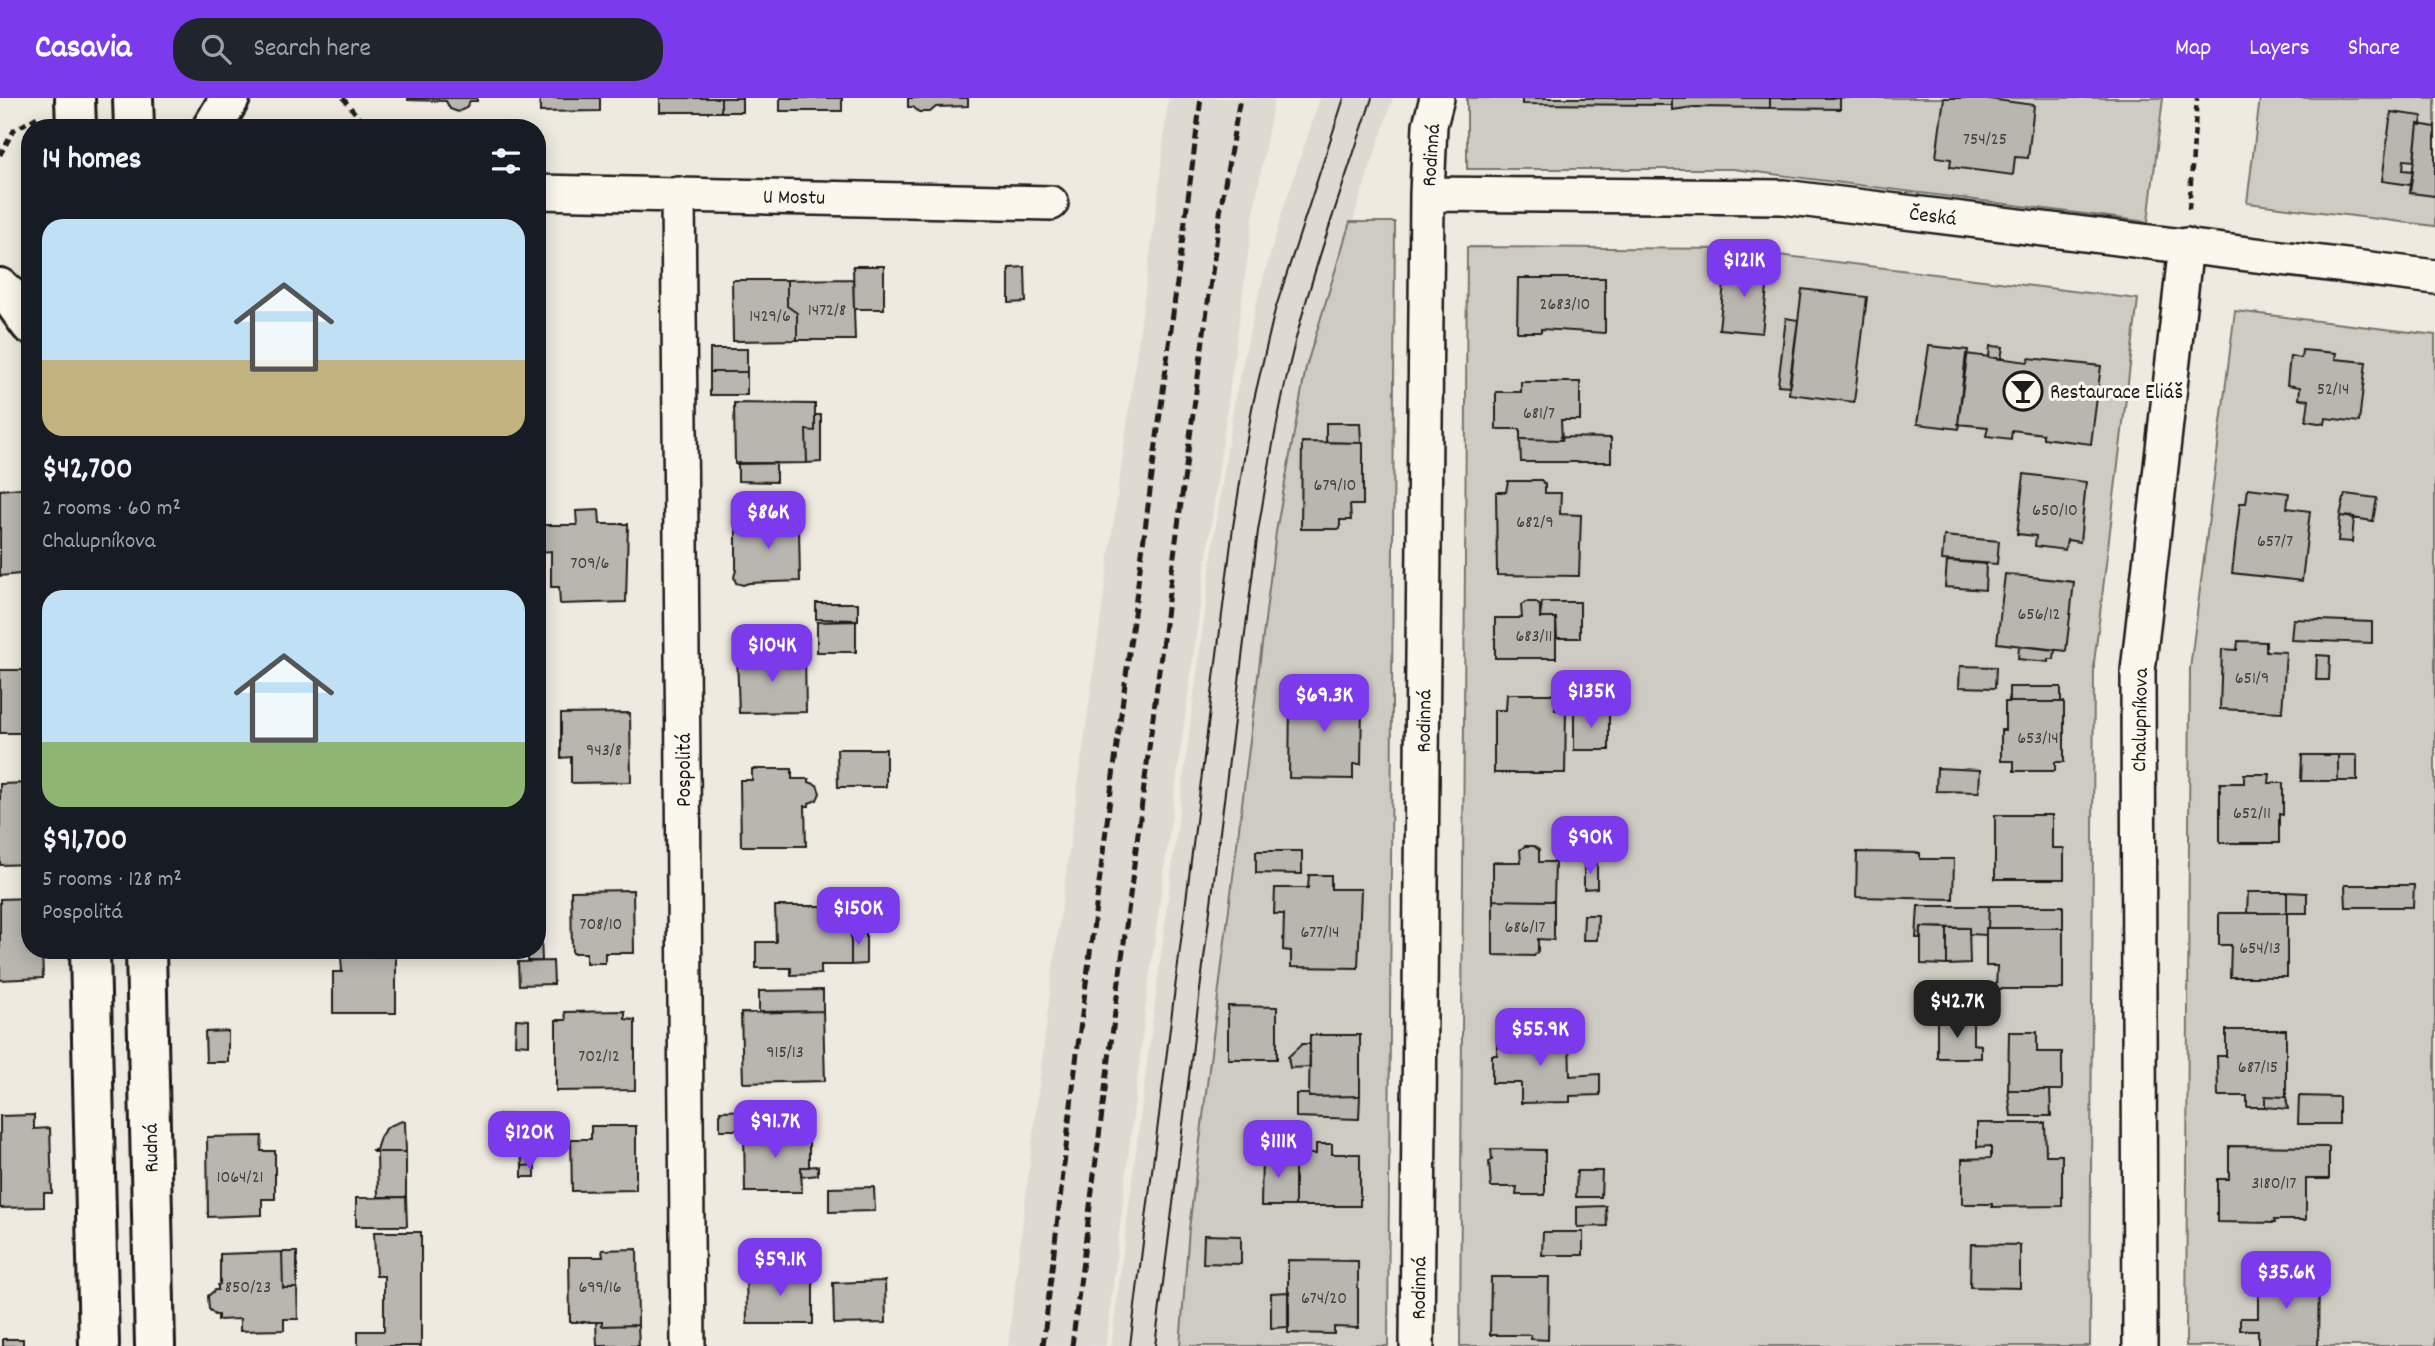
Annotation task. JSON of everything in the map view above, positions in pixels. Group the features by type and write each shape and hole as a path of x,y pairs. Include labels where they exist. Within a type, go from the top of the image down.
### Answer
{"highway":[{"path":"133,98 134,119"},
{"path":"217,119 230,98"},
{"path":"0,288 21,311"},
{"path":"90,959 99,1346"},
{"name":"Rudná","path":"146,959 155,1346"}],"street":[{"name":"Rodinná","path":"1417,1346 1427,194 1430,125 1437,98"},
{"name":"U Mostu","path":"546,192 1051,203"},
{"name":"Pospolitá","path":"678,194 688,1346"},
{"name":"Česká","path":"1427,194 1783,197 2435,278"},
{"name":"Chalupníkova","path":"2140,1346 2138,671 2186,245"}],"path":[{"path":"343,98 360,119"},
{"path":"2186,245 2197,98"},
{"path":"46,119 66,112"},
{"path":"0,155 14,130 21,128"}],"shaded area":[{"path":"1168,98 1274,98 1254,211 1147,996 1106,1346 1008,1346 1051,984 1158,196"},
{"path":"1320,98 1393,98 1320,320 1296,415 1285,474 1230,887 1211,1067 1189,1229 1180,1346 1111,1346 1216,524 1234,403 1256,304 1282,213"},
{"path":"1467,98 2163,98 2148,222 1733,169 1467,169"},
{"path":"2260,98 2435,98 2435,226 2247,203"},
{"path":"1350,222 1395,222 1388,1346 1180,1346 1189,1229 1276,532 1306,367"},
{"path":"1467,247 1729,249 2138,299 2094,663 2090,1346 1460,1346"},
{"path":"2235,311 2435,335 2435,1346 2186,1346 2190,669"}],"building":[{"path":"408,98 477,98 477,101 470,101 466,108 458,112 450,109 446,101"},
{"path":"540,98 600,98 600,111 540,112"},
{"path":"660,98 721,98 721,112 660,112"},
{"path":"721,98 742,98 742,112 721,112"},
{"path":"780,98 842,98 842,111 780,111"},
{"path":"908,98 968,98 968,106 936,107 930,112 919,112 908,107"},
{"path":"1522,98 1672,98 1672,105 1522,104"},
{"path":"1672,98 1770,98 1770,108 1694,107 1672,110"},
{"path":"1770,98 1840,98 1840,109 1770,108"},
{"path":"1944,98 1982,98 2034,105 2028,158 2015,157 2013,175 1950,167 1951,159 1936,157"},
{"path":"2391,112 2422,116 2421,125 2418,124 2414,161 2404,160 2403,170 2413,171 2411,185 2382,181"},
{"path":"2418,124 2435,127 2435,196 2410,193"},
{"path":"1726,265 1769,270 1762,333 1719,329"},
{"path":"853,266 884,266 884,309 854,309"},
{"path":"1025,267 1026,302 1009,303 1009,268"},
{"path":"1518,278 1605,278 1605,333 1541,329 1541,332 1517,332"},
{"path":"853,279 855,340 797,340 797,313 787,306 787,280"},
{"path":"732,280 787,280 787,306 797,313 797,340 733,341"},
{"path":"1802,289 1867,297 1854,402 1789,394"},
{"path":"1786,318 1798,320 1789,386 1778,385"},
{"path":"1929,346 1968,350 1959,429 1917,424"},
{"path":"1990,346 2003,347 2001,359 1989,357"},
{"path":"710,349 747,349 747,372 710,372"},
{"path":"2302,350 2336,353 2335,359 2366,362 2359,422 2326,418 2325,424 2306,421 2309,400 2299,399 2300,387 2287,385 2290,356 2301,358"},
{"path":"1966,354 2028,362 2029,358 2101,366 2091,444 2043,438 2043,434 2012,430 2011,439 1986,436 1988,427 1958,424"},
{"path":"710,372 747,372 747,395 710,395"},
{"path":"1521,382 1580,382 1580,420 1561,420 1562,440 1520,439 1520,429 1496,429 1496,392 1521,392"},
{"path":"734,403 815,404 815,431 806,430 807,463 735,464"},
{"path":"815,415 821,415 821,462 807,463 806,430 815,431"},
{"path":"1326,423 1360,423 1361,443 1326,442"},
{"path":"1561,437 1611,438 1611,462 1521,462 1520,439 1562,440"},
{"path":"1302,442 1363,443 1363,505 1350,505 1351,520 1340,520 1340,529 1301,529"},
{"path":"738,463 776,463 776,482 738,481"},
{"path":"2024,474 2086,482 2080,542 2067,540 2065,550 2035,546 2036,536 2017,534"},
{"path":"1541,480 1545,484 1545,493 1561,493 1560,514 1581,515 1579,576 1497,575 1496,492 1506,492 1508,481"},
{"path":"21,488 21,574 0,576 0,490"},
{"path":"2248,488 2289,493 2287,508 2310,511 2302,581 2232,573 2240,503 2246,503"},
{"path":"2345,494 2377,498 2373,521 2340,516"},
{"path":"599,510 600,524 628,524 626,602 560,604 559,587 551,587 551,551 546,552 546,525 577,525 576,511"},
{"path":"2340,516 2354,517 2352,542 2338,541"},
{"path":"751,517 796,517 795,528 799,528 800,581 743,585 736,583 736,530 751,529"},
{"path":"1944,536 1999,541 1997,564 1942,560"},
{"path":"1947,561 1986,564 1985,590 1945,587"},
{"path":"2005,574 2074,582 2066,651 1997,643"},
{"path":"1536,602 1540,606 1540,618 1556,618 1556,658 1495,658 1495,618 1522,618 1521,605"},
{"path":"1542,602 1580,602 1580,638 1557,638 1556,618 1540,618"},
{"path":"816,603 858,603 858,620 816,619"},
{"path":"2293,619 2372,622 2372,643 2291,640"},
{"path":"856,621 856,652 817,652 817,622"},
{"path":"2238,641 2266,642 2266,651 2286,652 2282,712 2220,709 2222,649 2237,650"},
{"path":"2019,646 2055,650 2054,659 2048,659 2048,662 2018,659"},
{"path":"805,655 806,712 739,713 737,656"},
{"path":"2317,655 2330,656 2329,680 2316,680"},
{"path":"1960,666 1996,667 1995,688 1959,687"},
{"path":"0,670 21,670 21,733 0,733"},
{"path":"1292,687 1343,688 1344,701 1362,701 1361,764 1353,764 1353,779 1289,778"},
{"path":"2009,687 2061,687 2061,702 2009,702"},
{"path":"1507,694 1555,694 1555,710 1566,710 1565,773 1494,773 1494,710 1506,710"},
{"path":"2005,702 2064,702 2064,762 2055,762 2055,771 2014,771 2014,761 2001,761"},
{"path":"1574,711 1609,711 1609,750 1574,750"},
{"path":"630,713 631,782 571,783 571,757 561,758 561,714"},
{"path":"837,749 886,749 886,787 838,787"},
{"path":"2302,755 2338,755 2338,781 2301,781"},
{"path":"2338,755 2357,755 2357,781 2338,781"},
{"path":"1937,768 1980,770 1979,792 1936,791"},
{"path":"752,769 792,769 792,779 809,779 809,782 817,785 820,793 817,800 805,806 806,846 741,846 740,780 752,780"},
{"path":"2244,774 2270,774 2269,783 2283,783 2283,815 2279,814 2279,843 2220,843 2220,783 2244,783"},
{"path":"21,783 21,864 0,865 0,784"},
{"path":"1995,815 2052,815 2052,848 2064,848 2064,879 1995,879"},
{"path":"1525,846 1534,846 1539,850 1539,862 1555,862 1554,901 1493,900 1493,862 1521,862 1520,850"},
{"path":"1256,851 1302,851 1302,874 1256,873"},
{"path":"1857,852 1920,853 1920,859 1954,859 1953,899 1856,897"},
{"path":"1584,863 1597,863 1597,888 1584,889"},
{"path":"1309,875 1331,875 1331,889 1361,889 1358,968 1291,967 1291,951 1283,950 1284,914 1274,914 1275,888 1308,888"},
{"path":"2345,885 2414,885 2413,907 2346,907"},
{"path":"633,890 634,953 605,953 605,963 586,963 586,953 572,953 571,891"},
{"path":"2248,892 2287,892 2287,913 2247,913"},
{"path":"2287,892 2307,893 2307,913 2287,913"},
{"path":"21,898 21,959 42,959 43,978 0,980 0,899"},
{"path":"1493,900 1554,901 1554,940 1538,939 1538,951 1534,956 1493,955"},
{"path":"775,906 839,906 840,930 851,929 851,965 821,965 821,974 791,975 791,968 756,968 756,942 776,942"},
{"path":"1918,906 1989,906 1986,935 1969,934 1969,928 1921,927 1920,938 1916,938"},
{"path":"1989,906 2063,906 2063,928 1988,928"},
{"path":"2219,913 2287,913 2287,977 2230,977 2231,945 2219,945"},
{"path":"1584,915 1598,915 1597,940 1583,940"},
{"path":"1921,927 1947,928 1947,965 1921,964"},
{"path":"1947,928 1969,928 1970,964 1947,965"},
{"path":"1986,928 2063,928 2063,989 1996,989 1997,966 1986,966"},
{"path":"851,929 866,931 866,964 851,965"},
{"path":"341,959 396,959 396,1013 333,1013 333,972 342,972"},
{"path":"553,961 554,984 519,985 518,962"},
{"path":"823,990 823,1011 759,1012 759,991"},
{"path":"1228,1006 1277,1007 1277,1059 1228,1059"},
{"path":"625,1011 625,1019 635,1020 635,1090 556,1091 556,1020 566,1020 565,1012"},
{"path":"823,1011 825,1081 743,1083 741,1013"},
{"path":"516,1019 529,1020 529,1045 515,1044"},
{"path":"1937,1020 1973,1020 1973,1044 1981,1045 1981,1058 1937,1058"},
{"path":"2226,1030 2286,1030 2286,1097 2265,1096 2265,1107 2247,1107 2247,1096 2218,1096 2217,1056 2226,1056"},
{"path":"228,1031 228,1062 206,1062 205,1032"},
{"path":"2009,1032 2037,1032 2037,1052 2062,1052 2062,1090 2008,1090"},
{"path":"1497,1034 1569,1035 1570,1076 1600,1074 1600,1095 1570,1096 1570,1102 1521,1103 1521,1083 1492,1083 1492,1055 1497,1055"},
{"path":"1310,1035 1360,1035 1360,1096 1309,1097"},
{"path":"1302,1044 1310,1044 1310,1067 1290,1068 1288,1057"},
{"path":"2008,1090 2050,1090 2051,1116 2011,1116"},
{"path":"1296,1094 1309,1094 1309,1097 1360,1096 1359,1119 1296,1117"},
{"path":"2265,1096 2286,1097 2288,1109 2265,1107"},
{"path":"2299,1096 2339,1097 2339,1124 2298,1124"},
{"path":"756,1110 757,1130 720,1130 720,1111"},
{"path":"540,1113 541,1138 498,1140 498,1115"},
{"path":"34,1115 34,1129 50,1128 52,1193 44,1193 44,1207 0,1208 0,1116"},
{"path":"402,1121 405,1122 406,1152 373,1152 384,1131"},
{"path":"1977,1123 2045,1123 2046,1155 2062,1155 2062,1206 1992,1207 1992,1204 1962,1204 1962,1159 1991,1158 1991,1146 1977,1147"},
{"path":"591,1126 636,1126 636,1190 572,1191 571,1139 591,1139"},
{"path":"809,1130 809,1167 801,1167 802,1192 745,1192 744,1131"},
{"path":"262,1136 261,1151 275,1151 275,1199 262,1199 262,1215 208,1217 207,1137"},
{"path":"521,1139 536,1139 535,1165 522,1166"},
{"path":"1316,1144 1332,1144 1332,1154 1360,1154 1360,1206 1295,1206 1295,1154 1316,1154"},
{"path":"2229,1146 2329,1147 2329,1179 2306,1179 2306,1220 2274,1220 2275,1223 2217,1222 2217,1179 2229,1179"},
{"path":"1491,1149 1545,1150 1545,1195 1516,1195 1517,1187 1491,1187"},
{"path":"377,1152 406,1152 406,1197 378,1197"},
{"path":"1262,1154 1295,1154 1295,1206 1261,1206"},
{"path":"535,1165 535,1177 522,1177 522,1166"},
{"path":"818,1166 818,1175 801,1177 801,1167"},
{"path":"1577,1171 1602,1171 1601,1197 1576,1197"},
{"path":"874,1187 875,1211 829,1212 829,1188"},
{"path":"406,1197 407,1226 356,1226 356,1198"},
{"path":"1606,1206 1607,1226 1577,1227 1577,1207"},
{"path":"374,1232 421,1232 421,1346 358,1346 358,1331 384,1331 384,1276 376,1276"},
{"path":"1543,1232 1583,1232 1583,1255 1542,1255"},
{"path":"1204,1235 1241,1236 1241,1264 1203,1263"},
{"path":"1971,1244 2020,1245 2020,1288 1970,1287"},
{"path":"637,1249 638,1325 602,1326 602,1322 570,1322 569,1257 603,1257 602,1250"},
{"path":"282,1252 297,1252 297,1288 283,1288"},
{"path":"282,1252 283,1288 297,1288 298,1319 284,1319 284,1330 240,1331 240,1319 218,1320 218,1315 209,1309 208,1296 218,1290 220,1284 220,1254"},
{"path":"1288,1260 1358,1261 1358,1328 1334,1327 1334,1334 1288,1333"},
{"path":"813,1272 813,1324 747,1324 746,1273"},
{"path":"2258,1274 2319,1275 2318,1346 2258,1346 2258,1330 2240,1330 2240,1318 2258,1318"},
{"path":"1491,1277 1549,1277 1548,1340 1531,1339 1531,1335 1490,1335"},
{"path":"885,1281 886,1323 834,1324 833,1283"},
{"path":"1289,1292 1289,1327 1271,1328 1271,1293"},
{"path":"596,1322 602,1322 602,1326 638,1325 639,1346 597,1346"},
{"path":"3,1339 23,1339 23,1346 3,1346"}],"tram line":[{"path":"1130,1346 1233,527 1252,408 1275,310 1344,98"},
{"path":"1155,1346 1267,477 1282,396 1302,316 1372,98"}],"railway":[{"path":"1043,1346 1077,1053 1201,98"},
{"path":"1072,1346 1221,206 1240,98"}],"place":[{"name":"Restaurace Eliáš","path":"2023,391"}]}
